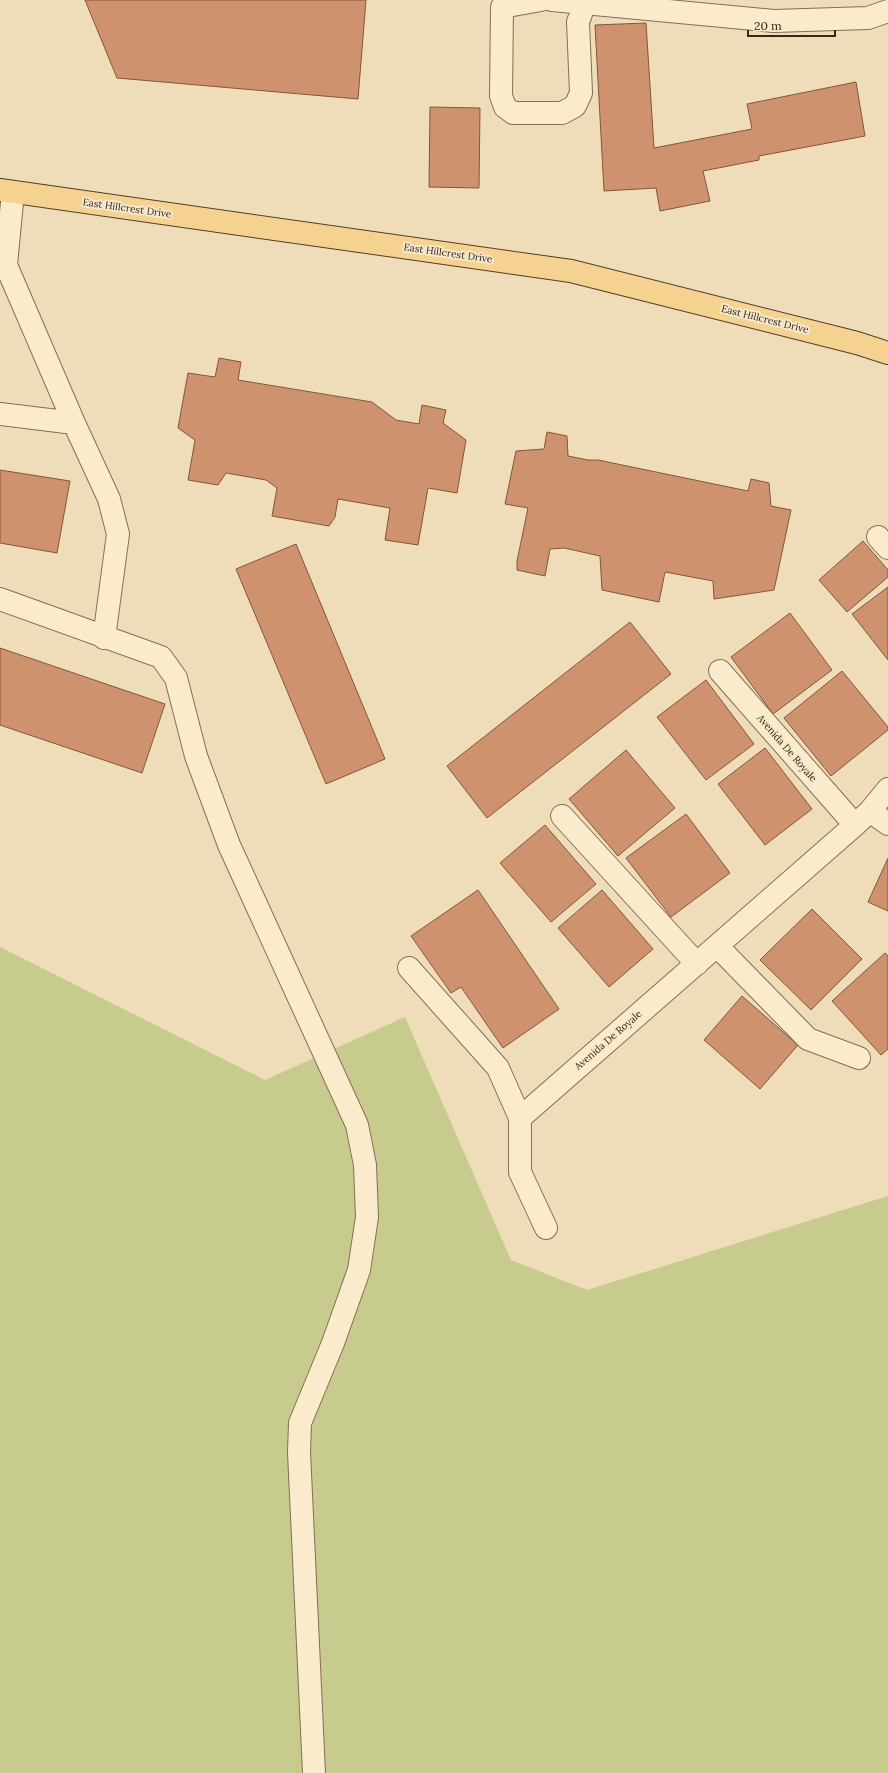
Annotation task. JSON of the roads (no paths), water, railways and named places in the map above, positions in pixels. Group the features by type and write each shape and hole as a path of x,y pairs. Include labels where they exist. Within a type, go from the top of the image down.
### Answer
{"main road":[{"name":"East Hillcrest Drive","path":"6,191 571,271 857,343 888,353"}],"street":[{"path":"541,0 502,7 501,96 505,107 513,113 562,113 575,106 581,93 578,22 585,3"},
{"path":"552,0 774,21 868,18 888,11"},
{"path":"6,191 6,265 74,423 109,499 118,534 104,638"},
{"path":"0,414 74,423"},
{"path":"0,599 104,638 161,657 176,678 196,756 229,845 357,1126 365,1165 367,1217 359,1270 333,1343 300,1423 299,1452 314,1773"},
{"name":"Avenida De Royale","path":"720,671 862,818 888,824"},
{"name":"Avenida De Royale","path":"520,1118 862,818 888,789"},
{"path":"562,816 696,964"},
{"path":"717,946 808,1039 859,1058"},
{"path":"409,968 498,1068 520,1118 520,1172 546,1228"}]}
